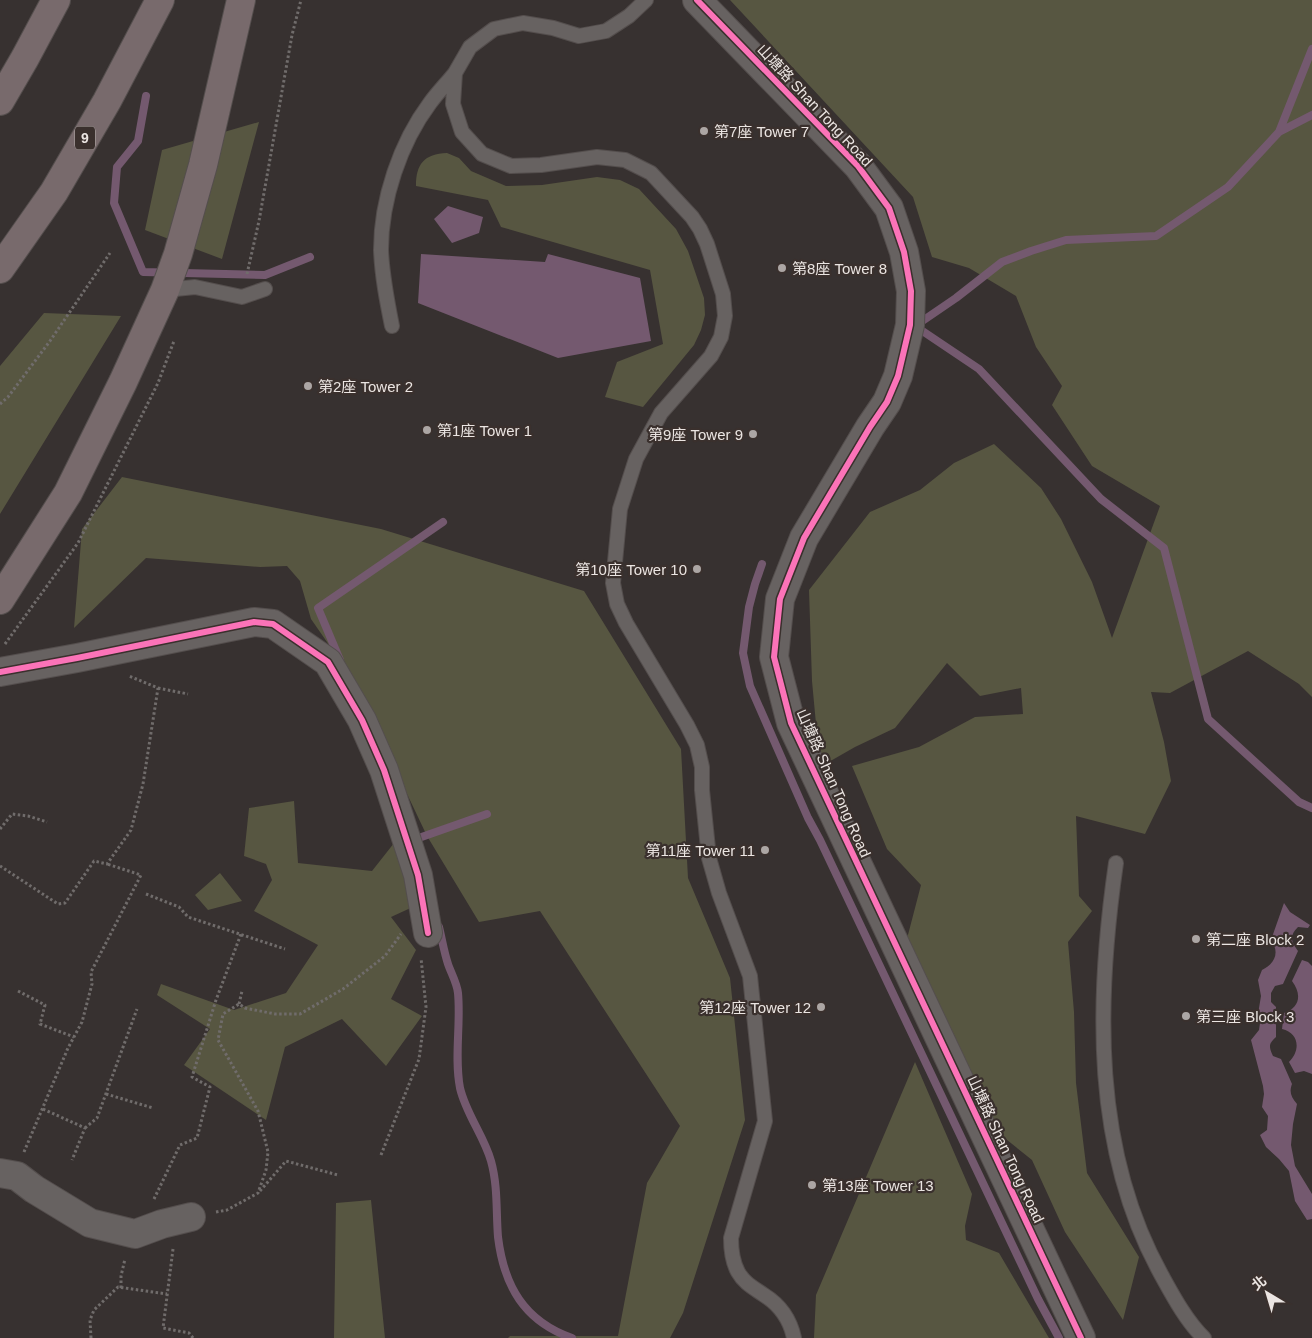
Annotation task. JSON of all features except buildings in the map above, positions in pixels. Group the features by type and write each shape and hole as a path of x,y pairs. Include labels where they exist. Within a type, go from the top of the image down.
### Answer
{"highway":[{"path":"0,101 56,0"},
{"name":"9","path":"0,269 54,192 106,102 160,0"},
{"path":"0,600 68,493 123,382 165,290 178,254 203,165 241,0"}],"street":[{"name":"山塘路 Shan Tong Road","path":"697,0 858,166 888,208 904,252 911,291 908,335 898,376 887,402 804,538 780,599 774,657 791,722 1081,1338"},
{"path":"0,672 254,622 273,624 328,662 362,720 384,770 418,875 418,938"},
{"path":"0,1173 17,1176 34,1189 90,1223 135,1234 162,1224 191,1217"}],"lane":[{"path":"392,326 384,288 381,249 385,210 395,173 410,137 430,103 455,73 470,47 494,29 523,22 579,36 606,32 629,16 646,0"},
{"path":"455,73 453,104 457,118 462,132 482,154 510,166 540,165 597,157 625,160 651,173 692,217 700,230 707,244 723,294 725,316 721,337 711,356 661,413 636,459 620,510 613,583 617,604 626,623 697,745 702,768 702,790 709,858 719,893 750,976 765,1121 731,1238 732,1256 738,1272 749,1286 765,1295 781,1308 792,1326 794,1338"},
{"path":"165,290 195,287 242,297 265,289"},
{"path":"1116,863 1109,909 1103,1003 1107,1088 1113,1143 1127,1198 1147,1250 1174,1298 1204,1338"}],"path":[{"path":"250,257 292,35 301,0"},
{"path":"0,404 8,398 50,341 110,253"},
{"path":"127,676 158,688 188,694"},
{"path":"107,864 131,830 143,784 158,688"},
{"path":"0,829 12,814 28,816 47,822"},
{"path":"0,866 58,904 64,903 94,861 140,875 91,972 92,984 82,1022 23,1154"},
{"path":"146,894 179,907 188,917 285,948"},
{"path":"152,1203 180,1145 197,1138 210,1087 192,1077 216,1000 241,934"},
{"path":"239,1004 245,1008 275,1014 300,1014 344,989 385,956 418,938 426,1007 419,1059 381,1155"},
{"path":"242,990 239,1004 223,1014 218,1040 258,1111 268,1152 266,1170 258,1193"},
{"path":"18,991 45,1005 40,1024 74,1037"},
{"path":"72,1160 85,1128 97,1118 138,1009"},
{"path":"106,1094 153,1108"},
{"path":"43,1109 85,1128"},
{"path":"191,1217 227,1210 258,1193 286,1161 338,1175"},
{"path":"138,1233 174,1249 163,1328 189,1333 193,1338"},
{"path":"91,1338 90,1320 94,1310 118,1287 168,1294"}],"shaded area":[{"path":"730,0 1312,0 1312,697 1299,684 1248,651 1170,693 1151,692 1164,742 1171,781 1145,834 1076,816 1079,896 1092,911 1068,942 1074,1012 1076,1083 1087,1173 1139,1257 1123,1320 1065,1232 1032,1160 951,1095 897,977 921,885 887,849 852,766 919,747 975,717 1023,714 1021,688 980,696 947,663 895,728 855,747 820,767 812,681 809,590 870,512 920,490 954,463 994,444 1041,488 1061,519 1092,582 1112,638 1160,506 1092,466 1052,405 1062,386 1036,347 1016,296 969,268 932,257 913,197"},
{"path":"259,122 222,259 145,230 162,150"},
{"path":"447,153 459,158 471,171 506,186 542,185 597,177 620,180 639,189 676,229 688,251 704,298 705,315 694,345 643,407 605,397 617,362 663,344 650,270 501,227 488,200 416,186 416,178 423,162 432,155"},
{"path":"448,206 483,217 479,233 452,243 434,219"},
{"path":"421,254 545,262 548,254 640,278 651,341 558,358 418,303"},
{"path":"44,313 121,316 0,514 0,366"},
{"path":"122,477 381,529 584,591 681,749 688,878 730,978 745,1120 683,1313 670,1338 508,1338 510,1336 618,1336 647,1183 680,1126 540,911 479,922 427,836 352,678 311,619 300,581 287,566 260,567 146,558 74,628 82,529"},
{"path":"294,801 298,863 372,871 398,838 428,900 391,917 416,950 391,999 422,1016 386,1066 342,1019 285,1047 266,1120 184,1065 210,1029 157,995 161,984 234,1010 286,993 318,945 254,911 272,880 266,864 244,856 249,808"},
{"path":"220,873 242,901 208,910 195,895"},
{"path":"1284,903 1290,912 1310,925 1308,928 1298,927 1293,933 1293,941 1298,951 1283,984 1275,986 1271,993 1271,1002 1276,1007 1276,1037 1270,1044 1270,1048 1273,1056 1281,1059 1292,1084 1291,1094 1297,1104 1291,1145 1295,1166 1312,1194 1312,1219 1307,1220 1295,1201 1289,1171 1266,1147 1260,1135 1267,1130 1268,1116 1262,1107 1263,1086 1251,1040 1259,1030 1260,1023 1258,1014 1261,996 1258,980 1262,970 1275,957 1274,944 1271,940"},
{"path":"1302,960 1312,966 1312,1074 1304,1071 1295,1073 1289,1062 1297,1047 1295,1038 1288,1031 1282,1029 1284,1013 1293,1008 1298,1000 1297,991 1292,981"},
{"path":"915,1062 972,1194 965,1226 966,1240 999,1253 1049,1338 814,1338 816,1295"},
{"path":"371,1200 385,1338 334,1338 336,1203"}],"waterway":[{"path":"1279,132 1312,49"},
{"path":"146,96 138,141 117,167 114,203 143,272 265,275 310,257"},
{"path":"1312,115 1279,132 1228,187 1156,236 1066,240 1031,251 1002,262 956,298 915,326 979,369 1101,499 1164,548 1208,719 1299,802 1312,808"},
{"path":"340,660 318,608 443,522"},
{"path":"762,564 749,607 743,653 750,686 808,818 1038,1299 1059,1338"},
{"path":"413,840 487,814"},
{"path":"439,927 458,993 458,1076 460,1088 466,1107 491,1161 496,1189 498,1237 505,1271 519,1300 529,1311 555,1331 572,1338"}],"cycle path":[{"path":"697,0 858,166 889,208 904,252 911,291 910,325 898,376 887,402 804,538 780,599 774,657 791,723 1081,1338"},
{"path":"0,672 254,622 273,624 328,662 362,720 384,770 418,875 428,933"}],"place":[{"name":"第7座 Tower 7","path":"704,131"},
{"name":"第8座 Tower 8","path":"782,268"},
{"name":"第2座 Tower 2","path":"308,386"},
{"name":"第1座 Tower 1","path":"427,430"},
{"name":"第9座 Tower 9","path":"753,434"},
{"name":"第10座 Tower 10","path":"697,569"},
{"name":"第11座 Tower 11","path":"765,850"},
{"name":"第二座 Block 2","path":"1196,939"},
{"name":"第12座 Tower 12","path":"821,1007"},
{"name":"第三座 Block 3","path":"1186,1016"},
{"name":"第13座 Tower 13","path":"812,1185"}]}
